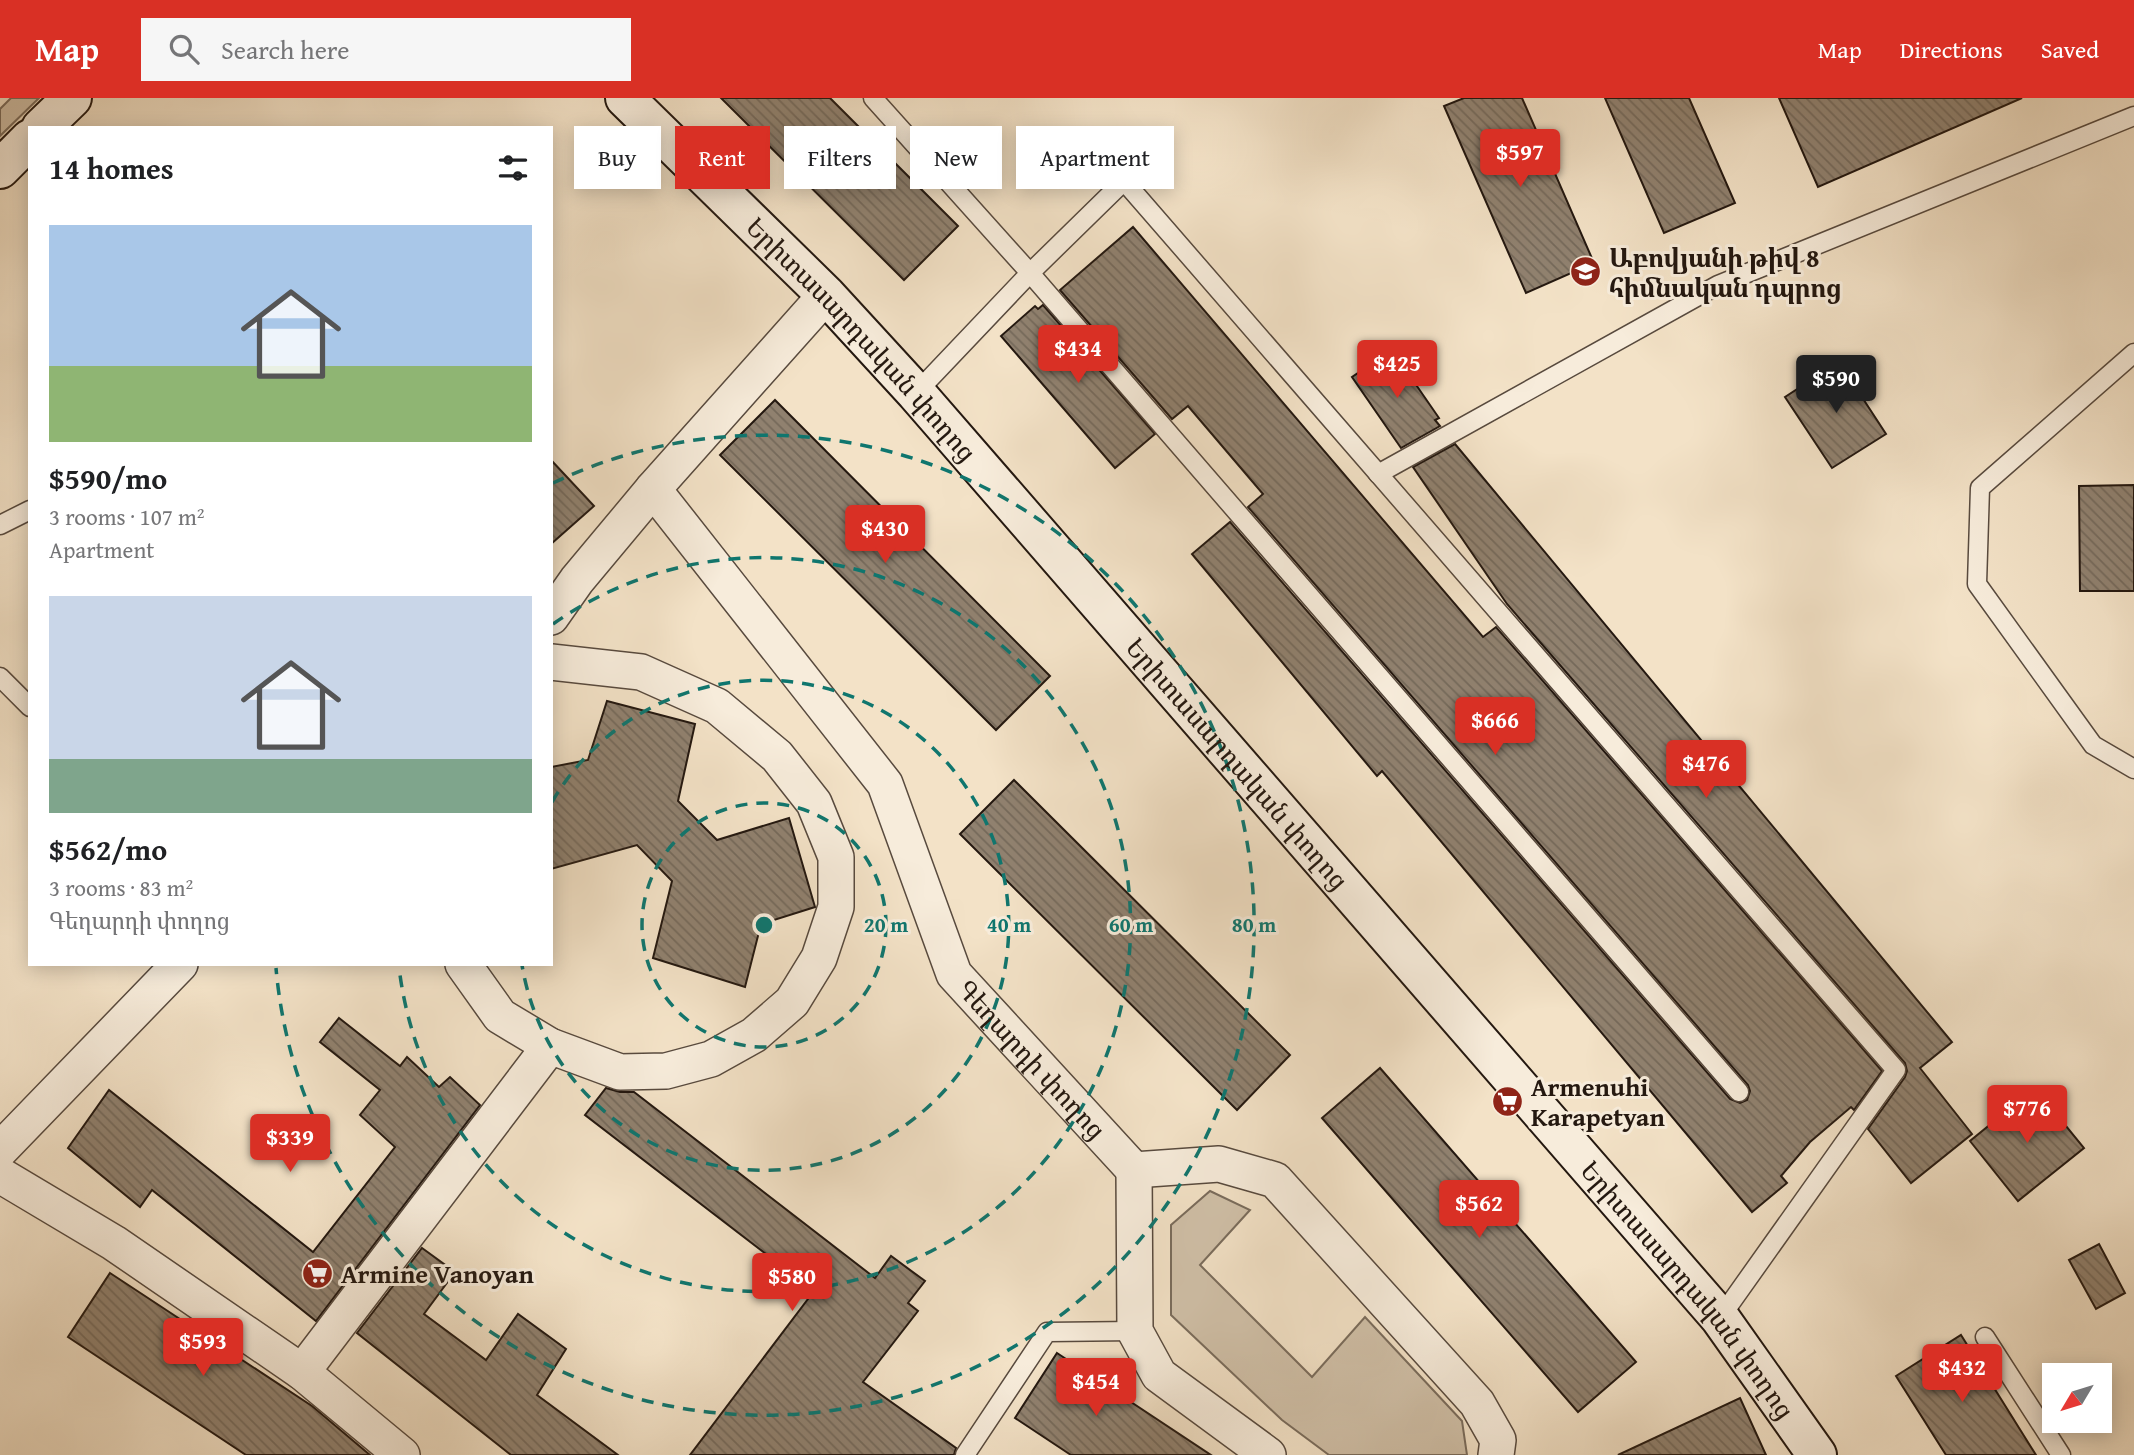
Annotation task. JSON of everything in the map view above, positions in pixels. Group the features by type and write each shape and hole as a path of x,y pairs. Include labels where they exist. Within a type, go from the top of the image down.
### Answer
{"street":[{"name":"Երիտասարդական փողոց","path":"625,98 826,295 916,393 1720,1318 1817,1455"},
{"path":"0,169 28,143"},
{"path":"553,610 653,489 826,295"},
{"name":"Գեղարդի փողոց","path":"653,489 885,784 954,974 1134,1170"},
{"path":"464,966 500,1016 550,1046 620,1072 666,1071 710,1059 754,1035 792,1002 819,958 836,907 836,857 814,803 777,756 717,706 641,671 553,662"},
{"path":"0,1150 178,966"},
{"path":"302,1372 550,1046"},
{"path":"1268,1455 1159,1375 1135,1331 1134,1170 1219,1164 1275,1180 1477,1403 1498,1440 1496,1455"},
{"path":"0,1175 114,1243 302,1372 402,1455"}],"lane":[{"path":"873,98 1030,273 1739,1091"},
{"path":"1378,474 1718,285 2134,116"},
{"path":"916,393 1030,273 1124,181 1896,1070 1720,1318"},
{"path":"2134,353 1980,488 1977,584 2093,745 2134,769"},
{"path":"0,525 28,511"},
{"path":"0,677 28,705"},
{"path":"965,1455 1047,1332 1135,1331"},
{"path":"1985,1337 2061,1455"}],"shaded area":[{"path":"11,98 39,98 0,136 0,109"},
{"path":"1210,1191 1250,1210 1200,1265 1312,1377 1365,1317 1462,1421 1467,1455 1329,1455 1282,1420 1171,1315 1171,1225"}],"building":[{"path":"721,98 830,98 858,126 784,126 784,161 770,147 770,126 749,126"},
{"path":"1464,98 1522,98 1594,263 1526,293 1444,106"},
{"path":"1605,98 1689,98 1735,203 1664,233"},
{"path":"1779,98 2022,98 1818,187"},
{"path":"896,164 910,178 910,189 921,189 958,226 904,280 812,189 896,189"},
{"path":"1133,227 1483,637 1496,627 1882,1071 1854,1110 1851,1107 1810,1142 1781,1176 1787,1183 1752,1212 1382,771 1377,776 1192,554 1230,522 1730,1099 1740,1103 1747,1100 1750,1091 1748,1085 1248,507 1263,494 1188,406 1172,419 1060,290"},
{"path":"1043,305 1155,434 1115,468 1001,336 1035,306 1038,309"},
{"path":"1392,350 1439,418 1435,420 1440,426 1401,448 1352,377"},
{"path":"1839,362 1886,434 1832,468 1785,397"},
{"path":"775,400 1050,676 996,730 720,455"},
{"path":"1455,444 1952,1042 1920,1068 1972,1134 1911,1183 1868,1129 1905,1077 1905,1063 1507,604 1413,467"},
{"path":"553,462 594,506 553,542"},
{"path":"2134,485 2134,591 2080,591 2079,486"},
{"path":"607,701 695,724 678,801 717,840 789,818 815,907 761,924 745,987 653,958 672,881 637,845 553,868 553,767 588,760"},
{"path":"1014,780 1290,1055 1237,1110 960,834"},
{"path":"339,1018 400,1066 407,1057 439,1087 450,1077 480,1105 316,1321 152,1190 140,1207 68,1148 109,1090 313,1252 395,1147 360,1115 380,1090 320,1042"},
{"path":"1380,1068 1636,1362 1578,1412 1322,1118"},
{"path":"606,1088 634,1092 875,1278 891,1256 925,1281 908,1303 918,1311 863,1382 956,1448 954,1455 690,1455 814,1291 585,1115"},
{"path":"2035,1088 2084,1148 2018,1201 1970,1141"},
{"path":"2099,1244 2125,1293 2096,1309 2069,1260"},
{"path":"422,1248 455,1272 424,1314 486,1360 518,1314 566,1349 537,1395 618,1455 511,1455 357,1333"},
{"path":"110,1273 312,1406 370,1455 246,1455 68,1337"},
{"path":"1961,1335 2036,1455 1946,1455 1896,1376"},
{"path":"1057,1353 1211,1455 1071,1455 1015,1418"},
{"path":"1740,1398 1766,1455 1618,1455"}],"place":[{"name":"Աբովյանի թիվ 8 հիմնական դպրոց","path":"1586,272"},
{"name":"Armenuhi Karapetyan","path":"1508,1101"},
{"name":"Armine Vanoyan","path":"318,1273"}]}
